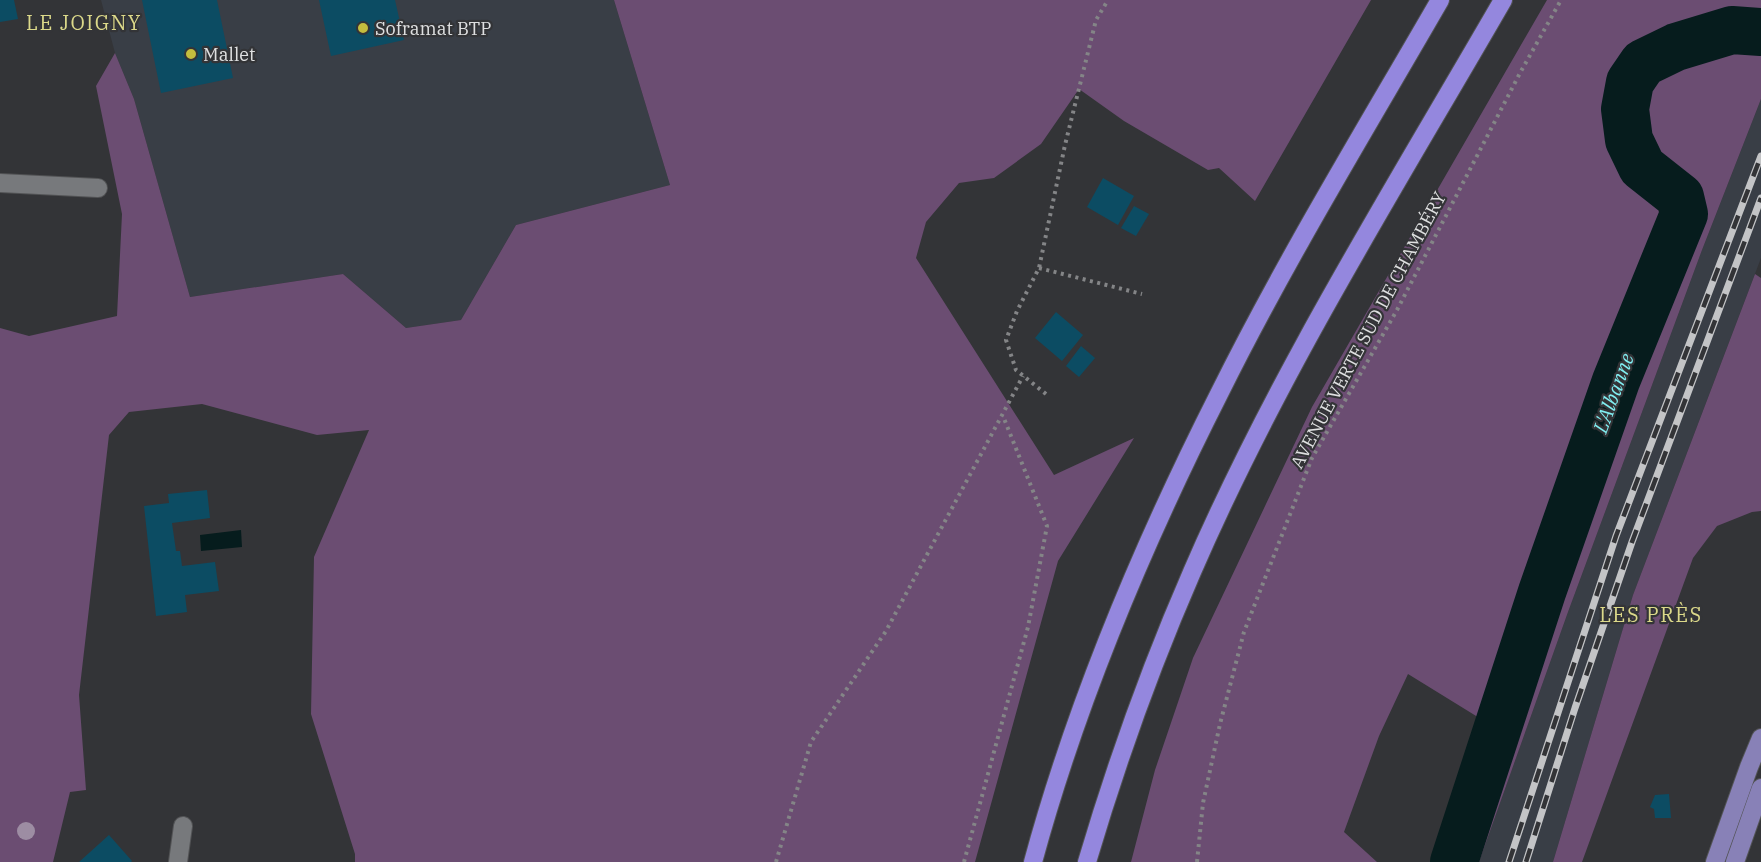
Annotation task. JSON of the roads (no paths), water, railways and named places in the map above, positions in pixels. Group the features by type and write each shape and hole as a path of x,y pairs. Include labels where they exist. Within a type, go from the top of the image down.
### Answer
{"highway":[{"path":"1033,862 1076,723 1151,533 1250,335 1440,0"},
{"path":"1087,862 1118,765 1153,668 1192,571 1260,430 1313,331 1503,0"}],"main road":[{"path":"1715,862 1761,738"},
{"path":"1735,862 1761,788"}],"street":[{"path":"0,183 98,188"},
{"path":"178,862 183,826"}],"water":[{"path":"241,530 242,547 201,551 200,535"}],"waterway":[{"name":"L'Albanne","path":"1454,862 1542,592 1616,381 1684,214 1680,197 1642,167 1629,140 1625,109 1630,82 1643,63 1676,47 1732,30 1761,32"}],"railway":[{"path":"1509,862 1616,536 1761,156"},
{"path":"1526,862 1575,708 1632,542 1761,198"}],"place":[{"name":"Soframat BTP","path":"363,28"},
{"name":"Mallet","path":"191,54"}],"district":[{"name":"LE JOIGNY","path":"84,22"},
{"name":"LES PRÈS","path":"1651,614"}]}
